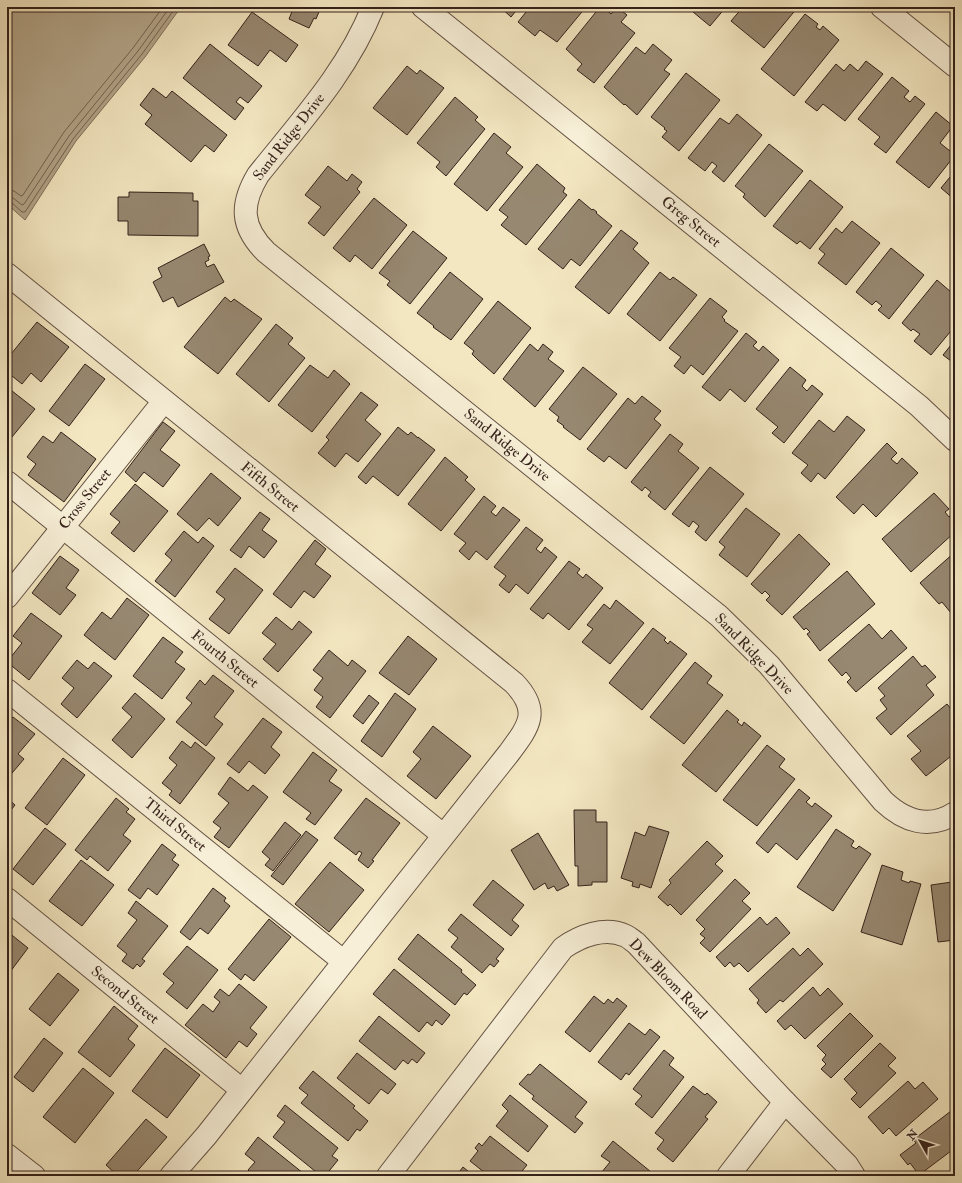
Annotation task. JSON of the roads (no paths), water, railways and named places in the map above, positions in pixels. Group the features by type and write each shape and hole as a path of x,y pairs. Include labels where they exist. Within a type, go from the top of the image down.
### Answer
{"street":[{"name":"Sand Ridge Drive","path":"373,7 357,42 332,84 258,175 252,186 247,197 246,220 253,237 266,252 719,616 769,665 883,801 894,811 905,818 927,822 937,821 955,813"},
{"name":"Greg Street","path":"423,7 919,406 955,440"},
{"path":"882,7 955,66"},
{"name":"Fifth Street","path":"7,274 514,683 525,696 529,704 530,713 522,735 443,836"},
{"name":"Cross Street","path":"7,597 164,401"},
{"name":"Fourth Street","path":"7,482 443,836"},
{"name":"Third Street","path":"7,690 343,961"},
{"path":"171,1176 206,1136 443,836"},
{"name":"Second Street","path":"7,899 242,1090"},
{"name":"Dew Bloom Road","path":"388,1176 563,948 573,941 599,932 612,932 626,936 636,943 785,1102 847,1165 854,1176"},
{"path":"728,1176 785,1102"},
{"path":"7,1155 34,1176"}],"water":[{"path":"7,7 181,7 145,57 76,141 25,220 7,204"}]}
